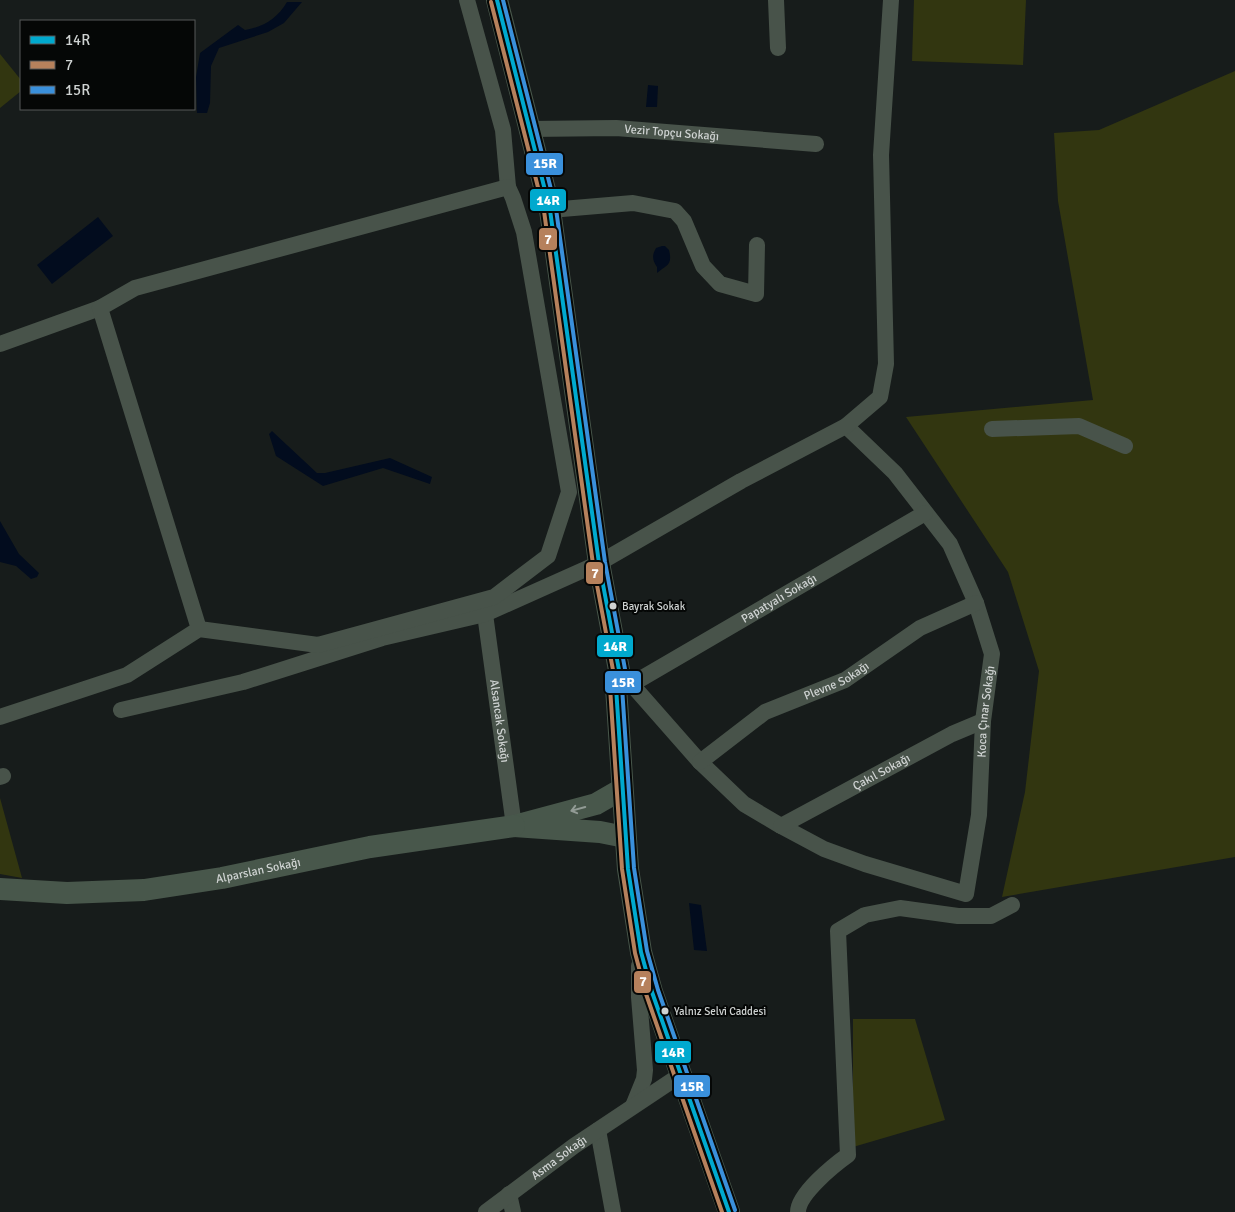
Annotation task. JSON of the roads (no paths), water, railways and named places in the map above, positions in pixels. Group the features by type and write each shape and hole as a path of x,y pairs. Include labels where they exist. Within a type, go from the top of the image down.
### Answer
{"street":[{"path":"0,717 127,674 199,629 318,644 494,597 548,556 569,492 524,232 514,198 508,187 503,130 467,0"},
{"path":"497,0 550,210 599,563 626,677 700,762 744,804 780,826"},
{"path":"776,0 778,48"},
{"path":"121,710 243,682 382,638 484,614 599,563 741,481 846,426 880,396 886,364 881,155 891,0"},
{"name":"Vezir Topçu Sokağı","path":"530,129 616,128 816,144"},
{"path":"0,344 100,308 135,288 508,187"},
{"path":"550,210 633,203 675,211 684,221 703,266 720,284 756,294 757,245"},
{"path":"100,308 199,629"},
{"name":"Koca Çınar Sokağı","path":"780,826 824,849 865,864 966,894 979,815 983,721 992,654 976,603 950,544 895,473 846,426"},
{"path":"992,429 1078,426 1125,446"},
{"name":"Papatyalı Sokağı","path":"626,677 925,513"},
{"name":"Plevne Sokağı","path":"700,762 765,712 845,680 920,628 976,603"},
{"name":"Alsancak Sokağı","path":"484,614 514,826"},
{"path":"626,677 616,687 628,869 641,952 652,992 729,1212"},
{"name":"Çakıl Sokağı","path":"780,826 952,734 983,721"},
{"name":"Alparslan Sokağı","path":"0,889 67,893 144,890 222,878 370,847 514,826 596,804 622,790"},
{"name":"Alparslan Sokağı","path":"514,826 600,832 626,837"},
{"path":"798,1212 798,1208 808,1192 832,1166 848,1155 838,931 865,916 900,908 958,916 991,916 1012,906"},
{"path":"633,1106 646,1070 638,976 641,952"},
{"name":"Asma Sokağı","path":"486,1212 598,1130 682,1074"},
{"path":"598,1130 613,1212"},
{"path":"509,1194 513,1212"}],"water":[{"path":"287,2 302,2 284,23 268,32 219,48 211,66 210,103 207,113 197,113 196,77 200,53 238,25 245,30 258,27 269,21 279,13"},
{"path":"648,85 658,86 657,107 646,107"},
{"path":"98,217 113,236 52,284 37,265"},
{"path":"662,246 669,250 670,259 668,264 657,273 653,255 656,248"},
{"path":"272,431 317,473 325,473 390,458 432,477 430,484 383,468 323,486 276,456 269,434"},
{"path":"0,521 19,554 39,573 37,577 31,579 16,566 0,562"},
{"path":"689,903 701,905 707,951 694,950"}],"place":[{"name":"Bayrak Sokak","path":"613,606"},
{"name":"Yalnız Selvi Caddesi","path":"665,1011"}]}
